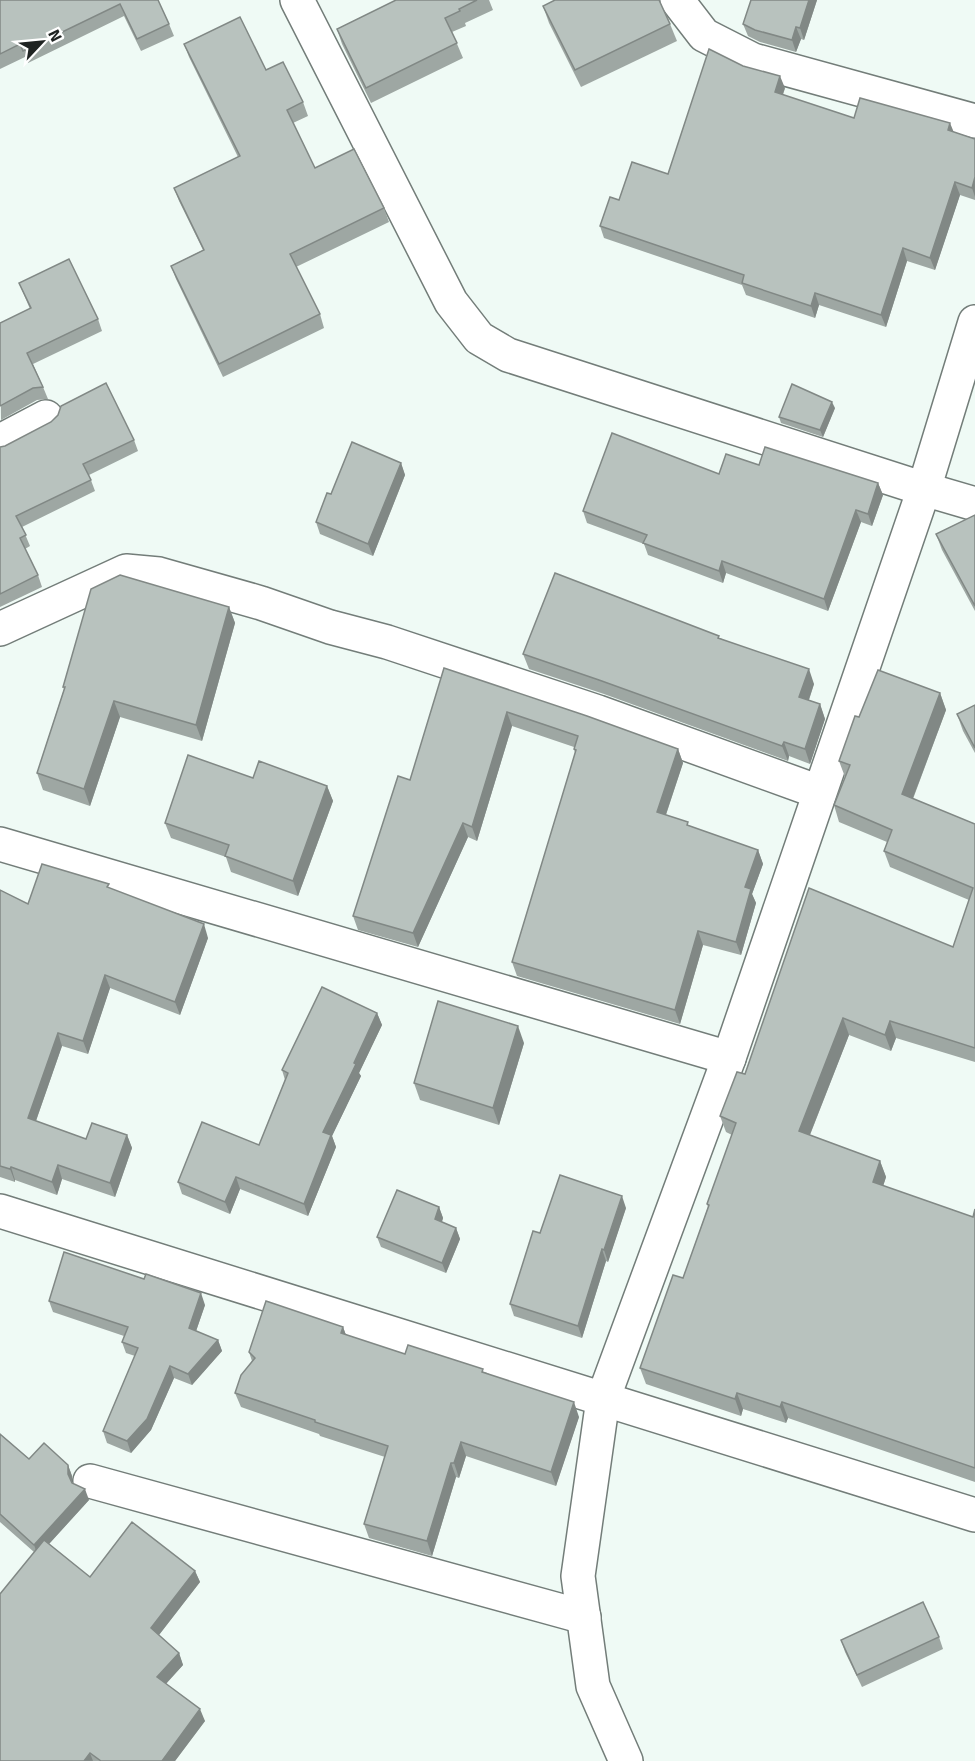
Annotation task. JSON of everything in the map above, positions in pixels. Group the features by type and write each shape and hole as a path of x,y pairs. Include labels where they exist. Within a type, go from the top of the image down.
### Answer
{"street":[{"path":"298,0 451,302 479,338 508,355 975,504"},
{"path":"677,0 704,35 753,60 975,121"},
{"path":"626,1761 593,1686 578,1576 603,1399 729,1058 924,489 975,322"},
{"path":"0,441 46,417"},
{"path":"0,629 126,571 159,574 261,603 330,627 387,642 598,712 819,792"},
{"path":"0,844 729,1058"},
{"path":"0,1211 975,1515"},
{"path":"90,1481 584,1617"}],"building":[{"path":"0,0 158,0 169,24 137,39 120,4 23,51 20,44 0,54"},
{"path":"396,0 477,0 445,18 457,43 366,88 337,29"},
{"path":"555,0 659,0 670,24 575,70 543,6"},
{"path":"751,0 809,0 800,28 796,27 792,40 755,30 743,24"},
{"path":"240,17 266,70 283,62 303,102 287,110 315,168 354,149 384,208 290,254 320,314 219,364 171,266 204,250 174,188 240,156 184,44"},
{"path":"709,49 743,66 780,76 775,92 854,118 860,98 950,123 948,130 975,139 975,177 972,188 955,182 930,258 903,248 881,315 815,293 811,306 742,283 744,275 600,226 610,197 619,200 632,162 668,174"},
{"path":"69,259 98,319 27,353 43,387 33,388 0,406 0,323 31,308 19,283"},
{"path":"106,383 134,440 83,464 91,480 16,516 26,535 20,538 38,575 0,594 0,447 51,422 58,415 61,406"},
{"path":"792,384 832,402 820,430 779,417"},
{"path":"612,433 719,474 726,454 759,465 765,447 878,483 868,514 856,510 824,599 722,561 719,571 643,543 647,535 583,511"},
{"path":"352,442 401,463 368,544 316,522 327,493 331,494"},
{"path":"975,515 975,606 936,534"},
{"path":"555,573 719,636 718,638 809,669 799,697 820,704 805,749 784,742 782,746 523,654"},
{"path":"120,575 229,607 196,725 114,701 84,789 37,773 65,687 63,687 91,589"},
{"path":"444,668 678,749 657,812 758,850 745,887 751,889 736,942 698,931 675,1010 512,962 576,750 574,749 578,736 507,712 472,827 463,823 413,933 353,916 398,776 410,780"},
{"path":"878,670 940,693 902,794 975,824 975,1048 890,1021 885,1035 843,1018 799,1131 880,1161 873,1182 973,1217 975,1209 975,1468 782,1402 780,1407 737,1393 735,1399 640,1368 673,1275 683,1278 709,1205 707,1204 736,1123 720,1116 737,1072 745,1074 809,888 953,947 973,888 884,851 892,830 834,805 850,765 839,761 855,716 859,717"},
{"path":"975,705 975,748 957,714"},
{"path":"188,755 253,778 259,761 327,786 293,881 225,856 229,845 165,823"},
{"path":"42,864 109,884 107,887 204,924 175,1002 105,975 83,1041 58,1033 28,1118 86,1139 92,1123 127,1135 110,1183 58,1165 52,1182 11,1167 10,1169 0,1166 0,890 28,904"},
{"path":"322,987 377,1013 354,1063 356,1064 323,1132 331,1135 304,1204 236,1177 225,1202 178,1182 202,1122 259,1145 288,1073 282,1070"},
{"path":"438,1001 518,1026 493,1108 414,1083"},
{"path":"560,1175 622,1196 604,1250 602,1249 578,1326 510,1304 533,1231 540,1233"},
{"path":"397,1190 439,1207 435,1219 456,1228 442,1263 377,1237"},
{"path":"64,1252 144,1279 146,1274 201,1293 189,1328 218,1340 188,1374 170,1366 147,1419 127,1441 103,1431 138,1348 122,1342 128,1327 49,1301"},
{"path":"266,1301 343,1327 341,1333 405,1354 408,1345 574,1402 551,1472 461,1442 454,1463 451,1463 427,1541 364,1524 388,1446 235,1393 241,1375 255,1358 249,1352"},
{"path":"0,1434 29,1459 44,1443 68,1465 68,1474 72,1483 85,1489 34,1545 0,1514"},
{"path":"132,1522 195,1571 151,1628 179,1653 157,1677 200,1709 162,1761 101,1761 90,1753 84,1761 0,1761 0,1594 44,1540 90,1577"},
{"path":"923,1602 939,1637 857,1675 841,1640"}]}
